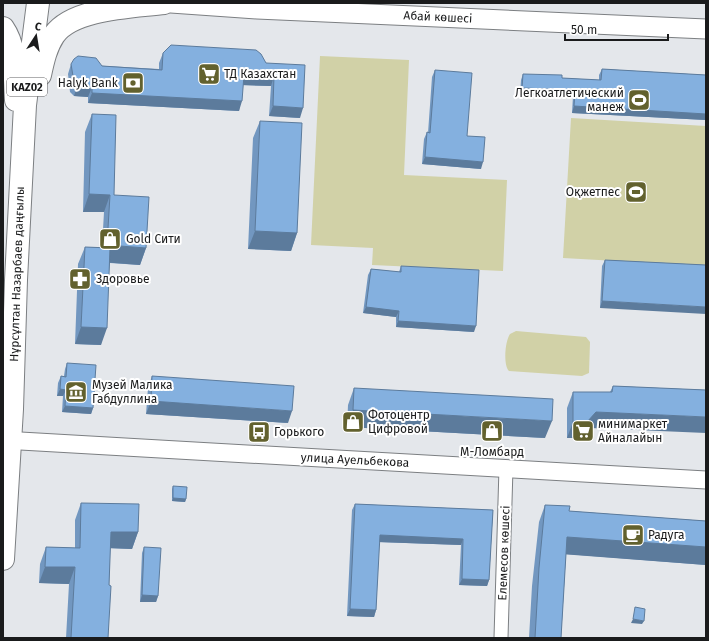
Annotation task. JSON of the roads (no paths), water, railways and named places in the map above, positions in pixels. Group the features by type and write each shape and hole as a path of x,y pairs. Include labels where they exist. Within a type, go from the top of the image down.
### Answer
{"highway":[{"path":"22,161 44,57 55,34 69,21 88,14 164,3"},
{"name":"Нұрсұлтан Назарбаев даңғылы","path":"3,559 7,440 25,105 37,9"},
{"path":"3,28 10,41 12,51 22,161"}],"main road":[{"name":"Абай көшесі","path":"171,3 256,9 706,29"}],"street":[{"name":"улица Ауельбекова","path":"7,440 706,480"},
{"name":"Елемесов көшесі","path":"501,638 506,468"}],"place":[{"name":"ТД Казахстан","path":"209,74"},
{"name":"Halyk Bank","path":"133,83"},
{"name":"Легкоатлетический манеж","path":"639,100"},
{"name":"Оқжетпес","path":"636,192"},
{"name":"Gold Сити","path":"110,239"},
{"name":"Здоровье","path":"80,279"},
{"name":"Музей Малика Габдуллина","path":"76,392"},
{"name":"Фотоцентр Цифровой","path":"353,422"},
{"name":"М-Ломбард","path":"492,431"},
{"name":"минимаркет Айналайын","path":"583,431"},
{"name":"Горького","path":"259,432"},
{"name":"Радуга","path":"633,535"}]}
